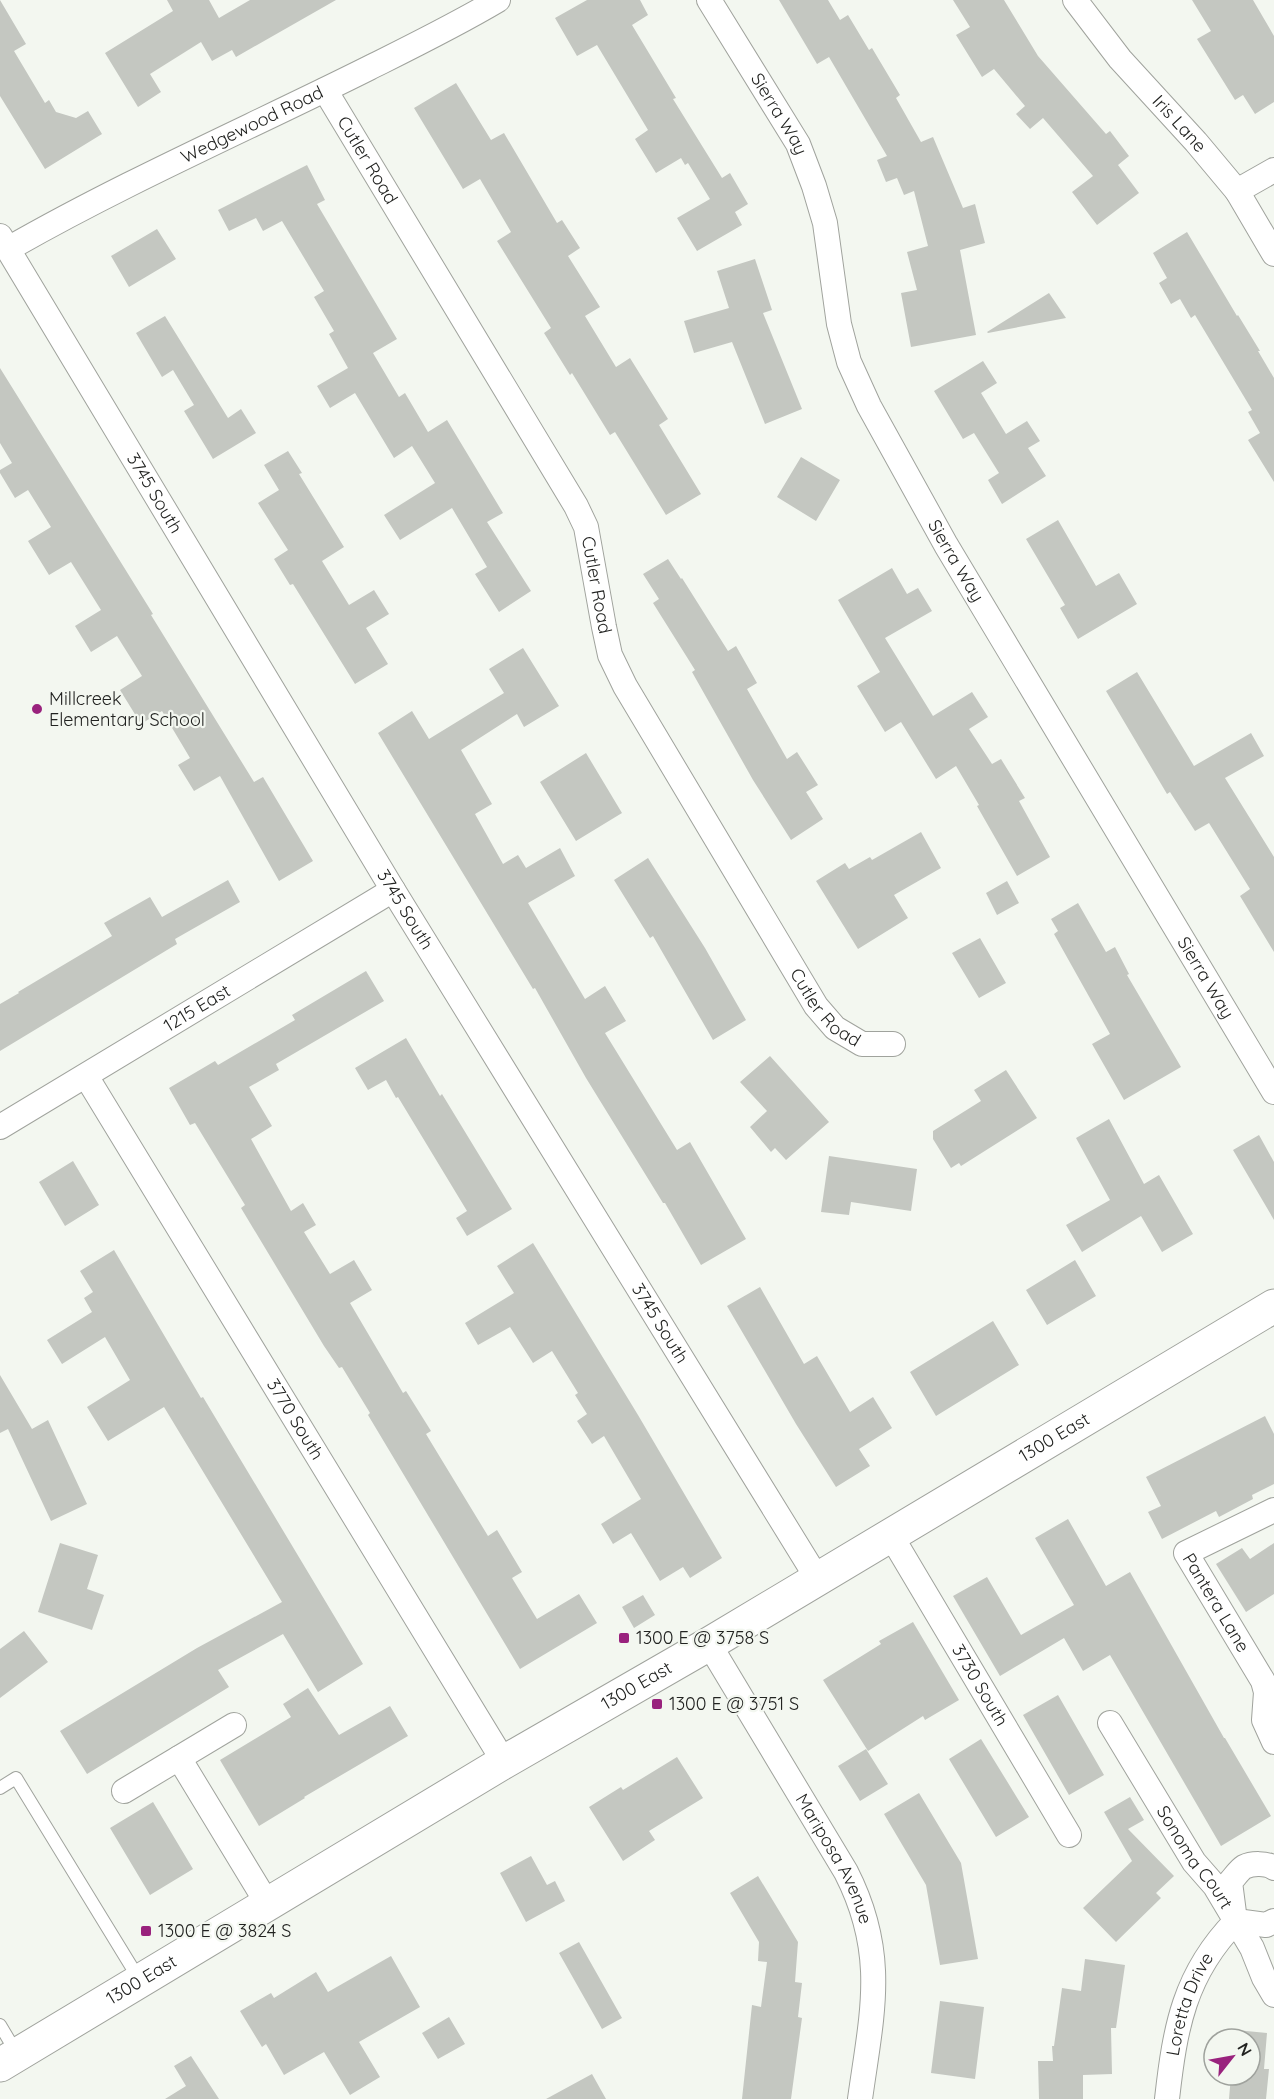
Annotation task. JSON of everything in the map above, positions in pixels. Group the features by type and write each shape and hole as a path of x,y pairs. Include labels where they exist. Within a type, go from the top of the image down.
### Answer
{"main road":[{"name":"1300 East","path":"9,2059 504,1762 708,1644 1274,1306"}],"street":[{"name":"Wedgewood Road","path":"4,242 66,216 325,90 462,21 498,0"},
{"name":"Sierra Way","path":"709,0 798,144 825,224 839,324 849,362 868,406 946,544 1274,1092"},
{"name":"Iris Lane","path":"1075,0 1120,59 1196,142 1237,191 1274,254"},
{"name":"Cutler Road","path":"325,90 576,506 586,527 610,655 631,696 816,1006 835,1028 862,1044 893,1044"},
{"path":"1237,191 1274,170"},
{"name":"3745 South","path":"4,242 393,890 817,1578"},
{"name":"1215 East","path":"0,1127 393,890"},
{"name":"3770 South","path":"86,1076 504,1762"},
{"name":"Pantera Lane","path":"1274,1510 1186,1553 1263,1681 1266,1692 1264,1720 1274,1742"},
{"name":"3730 South","path":"890,1534 1069,1836"},
{"name":"Mariposa Avenue","path":"708,1644 846,1872 864,1912 872,1947 874,1977 860,2099"},
{"name":"Sonoma Court","path":"1110,1723 1194,1862 1215,1886 1252,1948 1264,1978 1274,1995"},
{"path":"124,1791 234,1725"},
{"path":"179,1758 267,1904"},
{"path":"1274,1868 1271,1865 1257,1864 1244,1867 1230,1882 1236,1921 1266,1925 1274,1921"},
{"name":"Loretta Drive","path":"1167,2099 1172,2052 1183,2010 1199,1967 1220,1937 1236,1921"}],"lane":[{"path":"0,1788 16,1778 140,1980"},
{"path":"0,2025 9,2059"}],"building":[{"path":"0,0 26,44 14,51 45,103 49,100 56,112 76,118 88,111 102,134 45,169 0,96"},
{"path":"167,0 209,0 219,18 250,0 336,0 236,57 232,50 212,61 201,42 150,74 161,92 138,107 105,53 173,11"},
{"path":"587,0 640,0 648,15 632,25 676,98 673,99 722,178 730,173 748,204 735,212 742,225 697,251 677,218 710,199 688,163 685,165 681,158 656,173 635,139 648,130 597,45 577,56 555,18"},
{"path":"779,0 828,0 840,20 848,15 869,50 872,48 900,95 896,98 921,142 933,137 963,208 975,204 985,243 960,250 976,335 911,347 901,293 917,290 907,252 928,246 914,191 904,195 897,178 886,182 877,160 887,156 829,57 817,64"},
{"path":"953,0 1004,0 1038,56 1106,134 1110,131 1129,156 1118,165 1139,193 1097,225 1072,192 1093,176 1043,118 1030,129 1016,114 1025,106 994,69 982,77 956,35 970,27"},
{"path":"1192,0 1253,0 1274,36 1274,102 1255,114 1243,95 1235,100 1197,39 1211,31"},
{"path":"456,83 491,140 504,133 557,223 562,220 580,248 568,256 600,307 585,316 616,367 630,358 668,419 659,425 701,494 666,515 615,432 610,435 544,333 551,328 497,241 511,232 480,179 463,189 414,108"},
{"path":"307,165 325,200 317,204 397,339 373,353 399,397 405,393 428,432 447,420 503,513 487,522 531,591 499,612 475,574 487,567 452,508 400,540 384,515 435,483 412,446 394,458 355,393 330,408 317,386 348,368 329,334 334,331 314,297 324,291 282,221 263,231 256,218 229,231 218,210"},
{"path":"157,229 176,259 129,287 111,256"},
{"path":"1187,232 1274,378 1274,482 1248,440 1260,433 1248,412 1252,410 1195,315 1191,318 1180,299 1171,304 1159,283 1167,278 1153,253"},
{"path":"755,259 772,310 763,313 802,409 765,424 732,342 694,353 684,321 729,308 717,271"},
{"path":"1049,293 1066,318 987,332"},
{"path":"165,316 228,418 241,409 256,433 213,459 184,411 194,405 173,370 162,377 136,333"},
{"path":"983,361 997,383 981,393 1006,434 1027,421 1040,441 1028,448 1046,476 1002,504 988,480 999,473 974,433 963,439 934,391"},
{"path":"0,368 254,782 263,777 313,861 279,881 220,776 194,791 178,765 190,758 162,711 141,724 120,690 142,676 117,636 91,652 75,626 101,610 71,562 49,575 28,541 51,527 28,490 15,498 0,473 0,470 12,463 0,443"},
{"path":"288,451 302,473 299,474 344,547 322,561 349,605 374,590 389,614 366,628 388,664 355,684 293,584 290,585 274,559 288,550 258,503 279,490 264,465"},
{"path":"801,457 840,480 816,521 777,497"},
{"path":"1058,520 1096,586 1119,573 1137,604 1078,639 1060,608 1065,605 1026,539"},
{"path":"668,559 728,651 736,646 757,683 747,689 787,759 797,752 818,785 806,792 823,819 791,840 753,780 692,672 695,670 653,603 659,599 643,574"},
{"path":"892,568 907,594 918,588 932,611 885,638 933,716 972,692 988,717 969,729 992,764 1001,759 1025,798 1019,801 1050,857 1017,876 956,766 936,779 901,722 885,732 857,686 880,672 838,600"},
{"path":"523,648 559,706 524,727 517,714 461,750 492,804 475,814 503,864 518,855 526,868 560,848 575,876 528,903 585,999 605,986 626,1021 605,1033 677,1150 690,1142 746,1239 701,1265 665,1203 586,1078 535,988 533,989 378,733 412,711 429,739 504,693 489,669"},
{"path":"1137,672 1194,766 1251,733 1264,756 1225,778 1274,857 1274,952 1240,896 1250,889 1209,823 1195,831 1170,792 1167,794 1106,691"},
{"path":"586,753 622,813 576,841 540,782"},
{"path":"921,832 941,868 894,895 908,918 858,949 816,881 845,863 849,869 870,857 872,860"},
{"path":"648,858 705,948 746,1020 713,1040 653,936 650,938 614,880"},
{"path":"228,880 240,902 175,939 177,944 0,1051 0,1004 112,936 104,923 150,897 162,917"},
{"path":"1007,881 1019,903 997,915 986,893"},
{"path":"1078,903 1106,952 1115,947 1129,974 1127,975 1181,1067 1124,1100 1092,1044 1110,1034 1054,934 1058,931 1051,919"},
{"path":"980,938 1006,983 979,998 952,953"},
{"path":"366,971 384,1001 276,1064 279,1070 249,1087 272,1126 251,1139 291,1211 303,1203 316,1225 304,1232 330,1274 354,1260 372,1290 350,1303 403,1393 406,1391 431,1431 426,1434 488,1536 497,1530 522,1572 512,1578 537,1619 579,1594 597,1623 520,1669 368,1415 370,1413 342,1367 339,1368 324,1346 241,1208 245,1205 195,1123 190,1125 169,1088 215,1061 218,1065 295,1020 292,1015"},
{"path":"406,1038 512,1209 467,1236 456,1218 467,1211 398,1097 396,1098 386,1080 368,1090 355,1068"},
{"path":"770,1056 829,1122 786,1160 775,1148 771,1152 750,1127 767,1111 740,1082"},
{"path":"1006,1070 1037,1118 961,1166 959,1163 951,1168 933,1139 933,1131 981,1101 974,1090"},
{"path":"1109,1119 1144,1184 1159,1175 1193,1234 1162,1252 1141,1216 1082,1252 1066,1225 1110,1200 1076,1138"},
{"path":"1259,1135 1274,1162 1274,1220 1233,1150"},
{"path":"829,1156 917,1169 911,1211 851,1202 849,1215 821,1212"},
{"path":"73,1161 99,1205 65,1226 39,1182"},
{"path":"533,1243 722,1558 690,1578 683,1567 660,1581 631,1533 613,1544 601,1524 641,1499 604,1436 592,1444 577,1421 587,1414 575,1395 578,1393 552,1351 533,1363 510,1327 478,1345 465,1323 514,1293 497,1266"},
{"path":"114,1250 363,1664 318,1692 283,1634 218,1670 229,1687 87,1774 60,1731 197,1648 282,1602 164,1407 108,1441 87,1407 130,1380 105,1337 62,1364 47,1340 92,1312 84,1298 93,1292 80,1271"},
{"path":"1075,1260 1096,1296 1047,1325 1026,1290"},
{"path":"760,1287 804,1364 817,1356 850,1412 873,1397 892,1428 859,1449 870,1466 836,1487 727,1306"},
{"path":"993,1321 1019,1365 936,1416 910,1372"},
{"path":"0,1375 32,1429 48,1420 87,1504 51,1521 8,1429 0,1433"},
{"path":"1265,1416 1274,1434 1274,1484 1252,1495 1253,1499 1219,1517 1216,1511 1162,1539 1148,1512 1161,1506 1146,1477"},
{"path":"1068,1519 1106,1586 1130,1572 1271,1816 1221,1846 1110,1655 1083,1671 1064,1638 1000,1676 953,1596 987,1577 1021,1635 1074,1605 1035,1538"},
{"path":"60,1543 98,1555 87,1589 104,1595 92,1630 38,1612"},
{"path":"1274,1543 1274,1594 1246,1612 1216,1564 1242,1548 1250,1559"},
{"path":"643,1595 655,1615 634,1628 622,1607"},
{"path":"913,1622 959,1700 925,1720 923,1716 868,1751 823,1680 881,1644 879,1641"},
{"path":"24,1631 48,1662 0,1698 0,1649"},
{"path":"308,1688 339,1735 390,1706 408,1736 259,1826 220,1760 291,1717 283,1704"},
{"path":"1058,1695 1104,1775 1069,1795 1023,1715"},
{"path":"981,1739 1029,1817 996,1837 949,1759"},
{"path":"866,1749 888,1784 860,1801 838,1766"},
{"path":"677,1757 703,1798 649,1831 655,1840 623,1861 589,1807 621,1787 623,1790"},
{"path":"919,1793 961,1863 978,1959 940,1965 926,1885 884,1814"},
{"path":"1130,1797 1144,1820 1128,1829 1174,1876 1156,1893 1161,1898 1116,1942 1083,1908 1132,1861 1104,1812"},
{"path":"153,1802 193,1869 150,1895 110,1828"},
{"path":"531,1856 547,1885 555,1881 565,1901 526,1922 500,1873"},
{"path":"758,1876 798,1942 795,1982 802,1983 798,2017 802,2018 791,2099 742,2099 752,2005 761,2007 767,1962 758,1961 759,1942 730,1893"},
{"path":"579,1942 622,2018 602,2029 559,1953"},
{"path":"391,1956 420,2007 359,2042 380,2077 350,2095 324,2052 284,2075 266,2044 262,2047 240,2011 271,1993 274,1998 316,1972 328,1992"},
{"path":"1085,1959 1125,1965 1116,2028 1111,2028 1112,2074 1083,2075 1083,2099 1039,2099 1038,2061 1053,2061 1052,2046 1054,2046 1062,1988 1081,1991"},
{"path":"940,2001 984,2007 975,2079 931,2073"},
{"path":"449,2017 465,2044 438,2059 422,2033"},
{"path":"1262,2033 1267,2033 1264,2069 1269,2069 1266,2099 1229,2099 1230,2087 1262,2087"},
{"path":"191,2056 219,2099 165,2099 186,2086 174,2066"},
{"path":"592,2074 606,2099 546,2099"}],"place":[{"name":"Millcreek Elementary School","path":"37,709"},
{"name":"1300 E @ 3758 S","path":"624,1638"},
{"name":"1300 E @ 3751 S","path":"657,1704"},
{"name":"1300 E @ 3824 S","path":"146,1931"}]}
